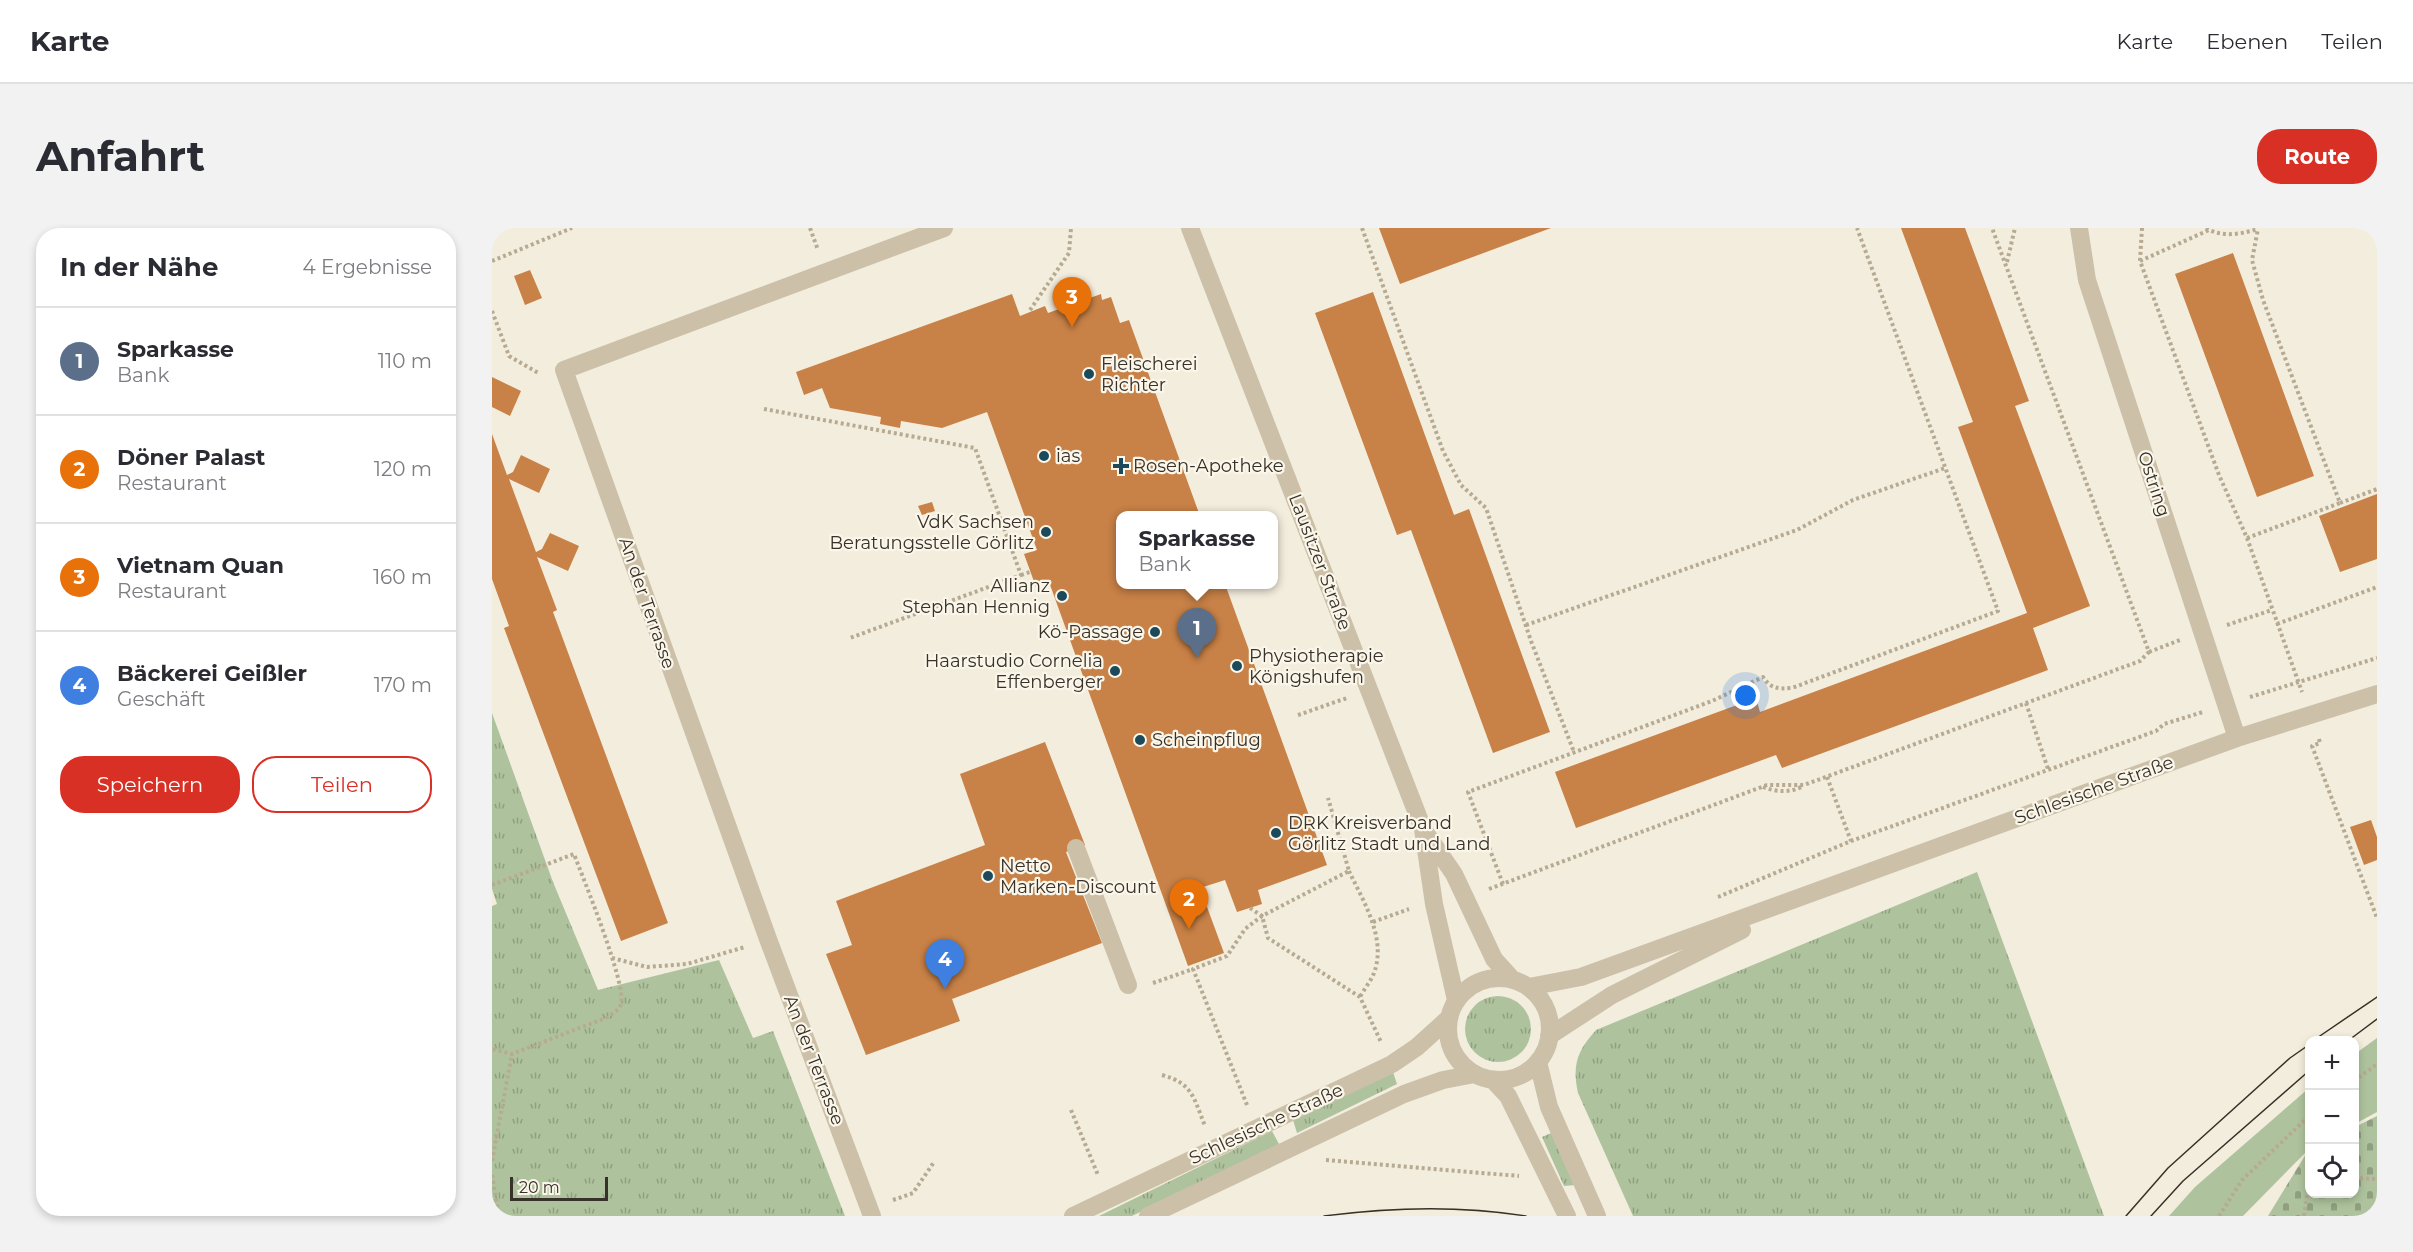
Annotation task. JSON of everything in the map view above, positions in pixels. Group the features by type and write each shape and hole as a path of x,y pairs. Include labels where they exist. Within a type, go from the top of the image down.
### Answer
{"street":[{"name":"An der Terrasse","path":"871,1213 764,928 564,370 944,228"},
{"name":"Lausitzer Straße","path":"1190,228 1423,829 1434,904 1456,1000"},
{"name":"Ostring","path":"2079,228 2087,280 2237,738"},
{"name":"Schlesische Straße","path":"1520,983 1581,977 2237,738 2377,694"},
{"name":"Lausitzer Straße","path":"1423,829 1454,874 1494,959 1520,983"},
{"path":"1076,848 1128,986"},
{"name":"Schlesische Straße","path":"1550,1036 1612,995 1814,894"},
{"path":"1499,978 1520,983 1545,1005 1549,1017 1550,1036 1545,1053 1538,1062 1518,1077 1493,1080 1475,1074 1455,1057 1448,1031 1449,1018 1456,1000 1464,991 1481,981 1499,978"},
{"name":"Schlesische Straße","path":"1073,1216 1392,1064 1417,1047 1449,1018"},
{"path":"1538,1062 1550,1107 1597,1216"},
{"name":"Schlesische Straße","path":"1148,1216 1404,1094 1443,1080 1475,1074"},
{"path":"1493,1080 1508,1096 1567,1216"}],"path":[{"path":"492,261 572,228"},
{"path":"1030,310 1069,253 1071,228"},
{"path":"1362,228 1443,451 1461,485 1486,508 1526,625 1574,752"},
{"path":"1857,228 1998,611 1792,688 1778,689 1769,685 1764,677 1712,701 1468,792 1503,884 1763,787 1804,785 1827,777 2140,661 2149,652 2182,640"},
{"path":"1992,228 2149,652"},
{"path":"2006,264 2016,228"},
{"path":"2142,228 2140,261 2219,475 2247,538 2320,743 2312,747 2377,918"},
{"path":"2140,261 2208,229 2218,234 2240,234 2258,228 2252,260 2260,290 2340,503"},
{"path":"492,311 509,356"},
{"path":"764,409 975,448 1021,575"},
{"path":"1526,625 1797,530 1853,500 1945,468"},
{"path":"2247,538 2377,489"},
{"path":"850,638 1030,572"},
{"path":"2277,624 2377,586"},
{"path":"2203,633 2272,610"},
{"path":"1712,899 1851,841 2156,731 2164,724 2377,658"},
{"path":"1298,715 1334,702"},
{"path":"2026,703 2049,769"},
{"path":"1827,777 1851,841"},
{"path":"1328,798 1349,871 1373,922 1377,945 1375,972 1360,997"},
{"path":"492,885 574,854 612,958 622,1002 618,1010 608,1017 512,1054 492,1049"},
{"path":"1128,986 1156,982 1227,956 1245,929 1262,916 1349,871"},
{"path":"1250,908 1262,916 1268,938 1360,997 1392,1064"},
{"path":"612,958 647,968 687,964 721,956"},
{"path":"1193,969 1248,1108"},
{"path":"492,1161 512,1054"},
{"path":"2359,1078 2377,1064"},
{"path":"1162,1075 1176,1079 1190,1090 1214,1149"},
{"path":"1071,1110 1108,1198"},
{"path":"2219,1216 2242,1180 2305,1120"},
{"path":"1322,1160 1517,1175 1528,1180"},
{"path":"871,1213 913,1193 934,1162"},
{"path":"492,1175 499,1216"},
{"path":"2359,1178 2377,1179"},
{"path":"2304,1216 2307,1198"}],"green space":[{"path":"492,713 553,882 598,990 719,960 753,1038 773,1031 845,1216 492,1216 492,906 497,904 492,889"},
{"path":"1977,872 2104,1216 1633,1216 1578,1093 1576,1083 1576,1066 1580,1052 1596,1030"},
{"path":"1498,996 1511,999 1521,1006 1528,1016 1531,1029 1528,1042 1521,1052 1511,1059 1498,1062 1485,1059 1475,1052 1468,1042 1465,1029 1468,1016 1475,1006 1485,999"},
{"path":"2377,1038 2377,1112 2359,1122 2359,1090 2359,1051"},
{"path":"1393,1072 1397,1084 1297,1133 1293,1120"},
{"path":"2305,1091 2305,1153 2243,1216 2169,1216 2195,1187"},
{"path":"2377,1116 2377,1216 2268,1216 2305,1156 2305,1198 2359,1198 2359,1125"},
{"path":"1272,1131 1279,1144 1132,1216 1099,1216"},
{"path":"1556,1131 1576,1185 1564,1186 1542,1137"}],"building":[{"path":"1379,228 1551,228 1400,284"},
{"path":"1901,228 1965,228 2029,401 2015,406 2090,606 2033,628 2048,670 1782,768 1776,755 1576,828 1555,772 1756,698 1760,712 2027,613 1958,427 1973,422"},
{"path":"2233,253 2314,476 2257,497 2175,274"},
{"path":"530,270 542,298 525,305 514,276"},
{"path":"1373,292 1454,515 1469,509 1550,732 1493,753 1411,530 1397,535 1315,313"},
{"name":"Kö-Passage","path":"1012,294 1020,316 1045,306 1048,313 1101,294 1102,300 1111,297 1120,323 1129,320 1198,511 1116,511 1116,589 1227,589 1327,865 1258,890 1262,904 1237,912 1225,880 1200,888 1224,953 1188,966 1049,582 1036,587 1024,554 1037,550 987,412 942,428 901,421 900,428 880,424 881,417 830,408 822,388 804,395 796,372"},
{"path":"492,377 521,391 510,416 492,407"},
{"path":"492,434 507,475 513,472 521,455 550,469 539,493 509,479 536,552 542,549 550,533 579,546 568,571 537,557 557,610 553,612 668,923 621,941 504,628 509,626 492,579"},
{"path":"2377,494 2377,559 2340,572 2319,516"},
{"path":"932,502 935,511 922,515 918,506"},
{"name":"Netto Marken-Discount","path":"1045,742 1085,845 1066,852 1102,943 952,999 960,1021 866,1055 826,954 852,945 836,901 985,845 960,774"},
{"path":"2371,820 2377,837 2377,860 2364,865 2350,827"}],"tram line":[{"path":"2320,1036 2377,997"},
{"path":"2354,1036 2377,1019"},
{"path":"2126,1216 2168,1168 2290,1058 2305,1048"},
{"path":"2151,1216 2183,1181 2305,1074"},
{"path":"1324,1216 1425,1208 1501,1212 1526,1216"}],"place":[{"name":"Vietnam Quan","path":"1072,327"},
{"name":"Fleischerei Richter","path":"1089,374"},
{"name":"ias","path":"1044,456"},
{"name":"Rosen-Apotheke","path":"1121,466"},
{"name":"VdK Sachsen Beratungsstelle Görlitz","path":"1046,532"},
{"name":"Allianz Stephan Hennig","path":"1062,596"},
{"name":"Kö-Passage","path":"1155,632"},
{"name":"Sparkasse","path":"1197,658"},
{"name":"Physiotherapie Königshufen","path":"1237,666"},
{"name":"Haarstudio Cornelia Effenberger","path":"1115,671"},
{"name":"Scheinpflug","path":"1140,740"},
{"name":"DRK Kreisverband Görlitz Stadt und Land","path":"1276,833"},
{"name":"Netto Marken-Discount","path":"988,876"},
{"name":"Döner Palast","path":"1189,929"},
{"name":"Bäckerei Geißler","path":"945,989"}]}
